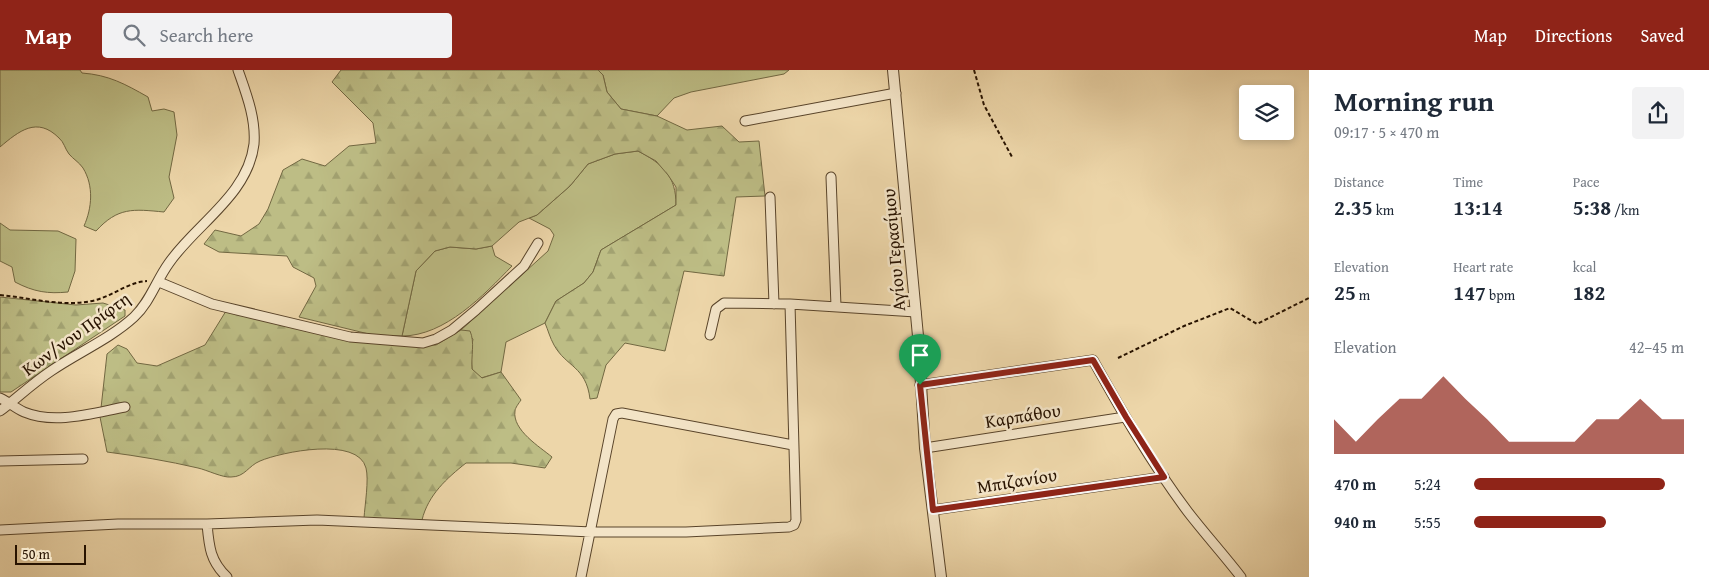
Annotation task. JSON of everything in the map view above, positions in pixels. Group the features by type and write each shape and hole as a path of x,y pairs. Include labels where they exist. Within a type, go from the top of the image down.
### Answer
{"street":[{"name":"Κων/νου Πρίφτη","path":"0,411 49,372 133,318 159,282 168,263 220,208 235,189 246,170 254,145 249,100 238,70"},
{"name":"Αγίου Γερασίμου","path":"893,70 916,312 925,448 941,577"},
{"path":"745,121 896,93"},
{"path":"830,178 836,306"},
{"path":"770,197 774,304"},
{"path":"159,282 212,304 350,337 423,343 436,339 452,330 476,310 524,266 538,243"},
{"path":"710,335 716,309 719,305 790,304 916,312"},
{"path":"0,530 118,524 207,524 317,520 592,532 686,532 792,526 796,520 790,304"},
{"path":"920,385 1093,360 1164,477 1188,511 1241,577"},
{"path":"0,398 11,402 23,412 57,419 125,407"},
{"path":"581,577 592,532 613,418 619,413 793,445"},
{"name":"Καρπάθου","path":"925,448 1126,417"},
{"path":"0,462 82,460"},
{"name":"Μπιζανίου","path":"933,510 1164,477"},
{"path":"207,524 210,555 218,569 227,577"}],"path":[{"path":"974,70 987,111 1012,157"},
{"path":"0,295 52,302 77,303 95,300 140,282 159,282"},
{"path":"1118,358 1184,326 1230,308 1257,324 1309,298"}],"green space":[{"path":"0,70 80,70 82,73 116,81 148,97 152,111 164,109 174,112 177,135 169,177 174,198 164,212 127,211 112,217 96,231 84,226 89,212 91,197 89,182 83,168 69,154 59,138 51,131 43,128 28,128 0,147"},
{"path":"341,70 598,70 603,75 607,92 621,109 657,116 687,130 722,126 739,142 759,141 765,196 736,197 724,276 684,271 665,351 625,343 606,365 597,398 590,399 588,388 580,373 559,352 545,323 556,301 584,283 593,272 601,250 676,205 676,187 668,175 656,161 638,151 615,154 588,164 570,186 537,215 519,222 492,246 476,249 450,247 435,251 416,271 402,336 373,335 299,317 316,286 314,278 293,267 287,256 219,252 204,244 215,230 241,236 259,224 268,209 283,170 302,159 325,166 349,146 376,143 373,123 332,82"},
{"path":"598,70 789,70 784,74 691,92 674,98 657,116 621,109 607,92 603,75"},
{"path":"638,151 661,166 671,179 674,186 676,205 601,250 593,272 584,283 556,301 545,323 506,342 501,372 481,378 472,369 471,351 473,339 461,330 548,251 554,235 550,229 529,218 537,215 570,186 588,164 615,154"},
{"path":"0,223 10,230 58,231 76,239 75,271 68,292 41,292 15,282 12,267 0,261"},
{"path":"492,246 495,256 512,266 501,277 463,312 448,321 418,334 402,336 416,271 435,251 450,247 476,249"},
{"path":"0,297 76,305 103,303 125,310 125,316 11,392 0,392"},
{"path":"226,311 369,343 436,345 461,330 470,331 473,344 472,369 482,378 501,372 521,400 515,411 518,425 534,443 552,457 545,468 511,463 466,463 439,488 429,503 422,520 364,518 367,485 366,468 360,458 349,452 334,449 318,449 284,454 260,461 240,475 231,477 175,463 107,452 100,417 107,354 118,345 127,349 137,363 157,366 205,345"}],"route":[{"path":"1093,360 1164,477 933,510 925,448 920,385 1093,360"}]}
